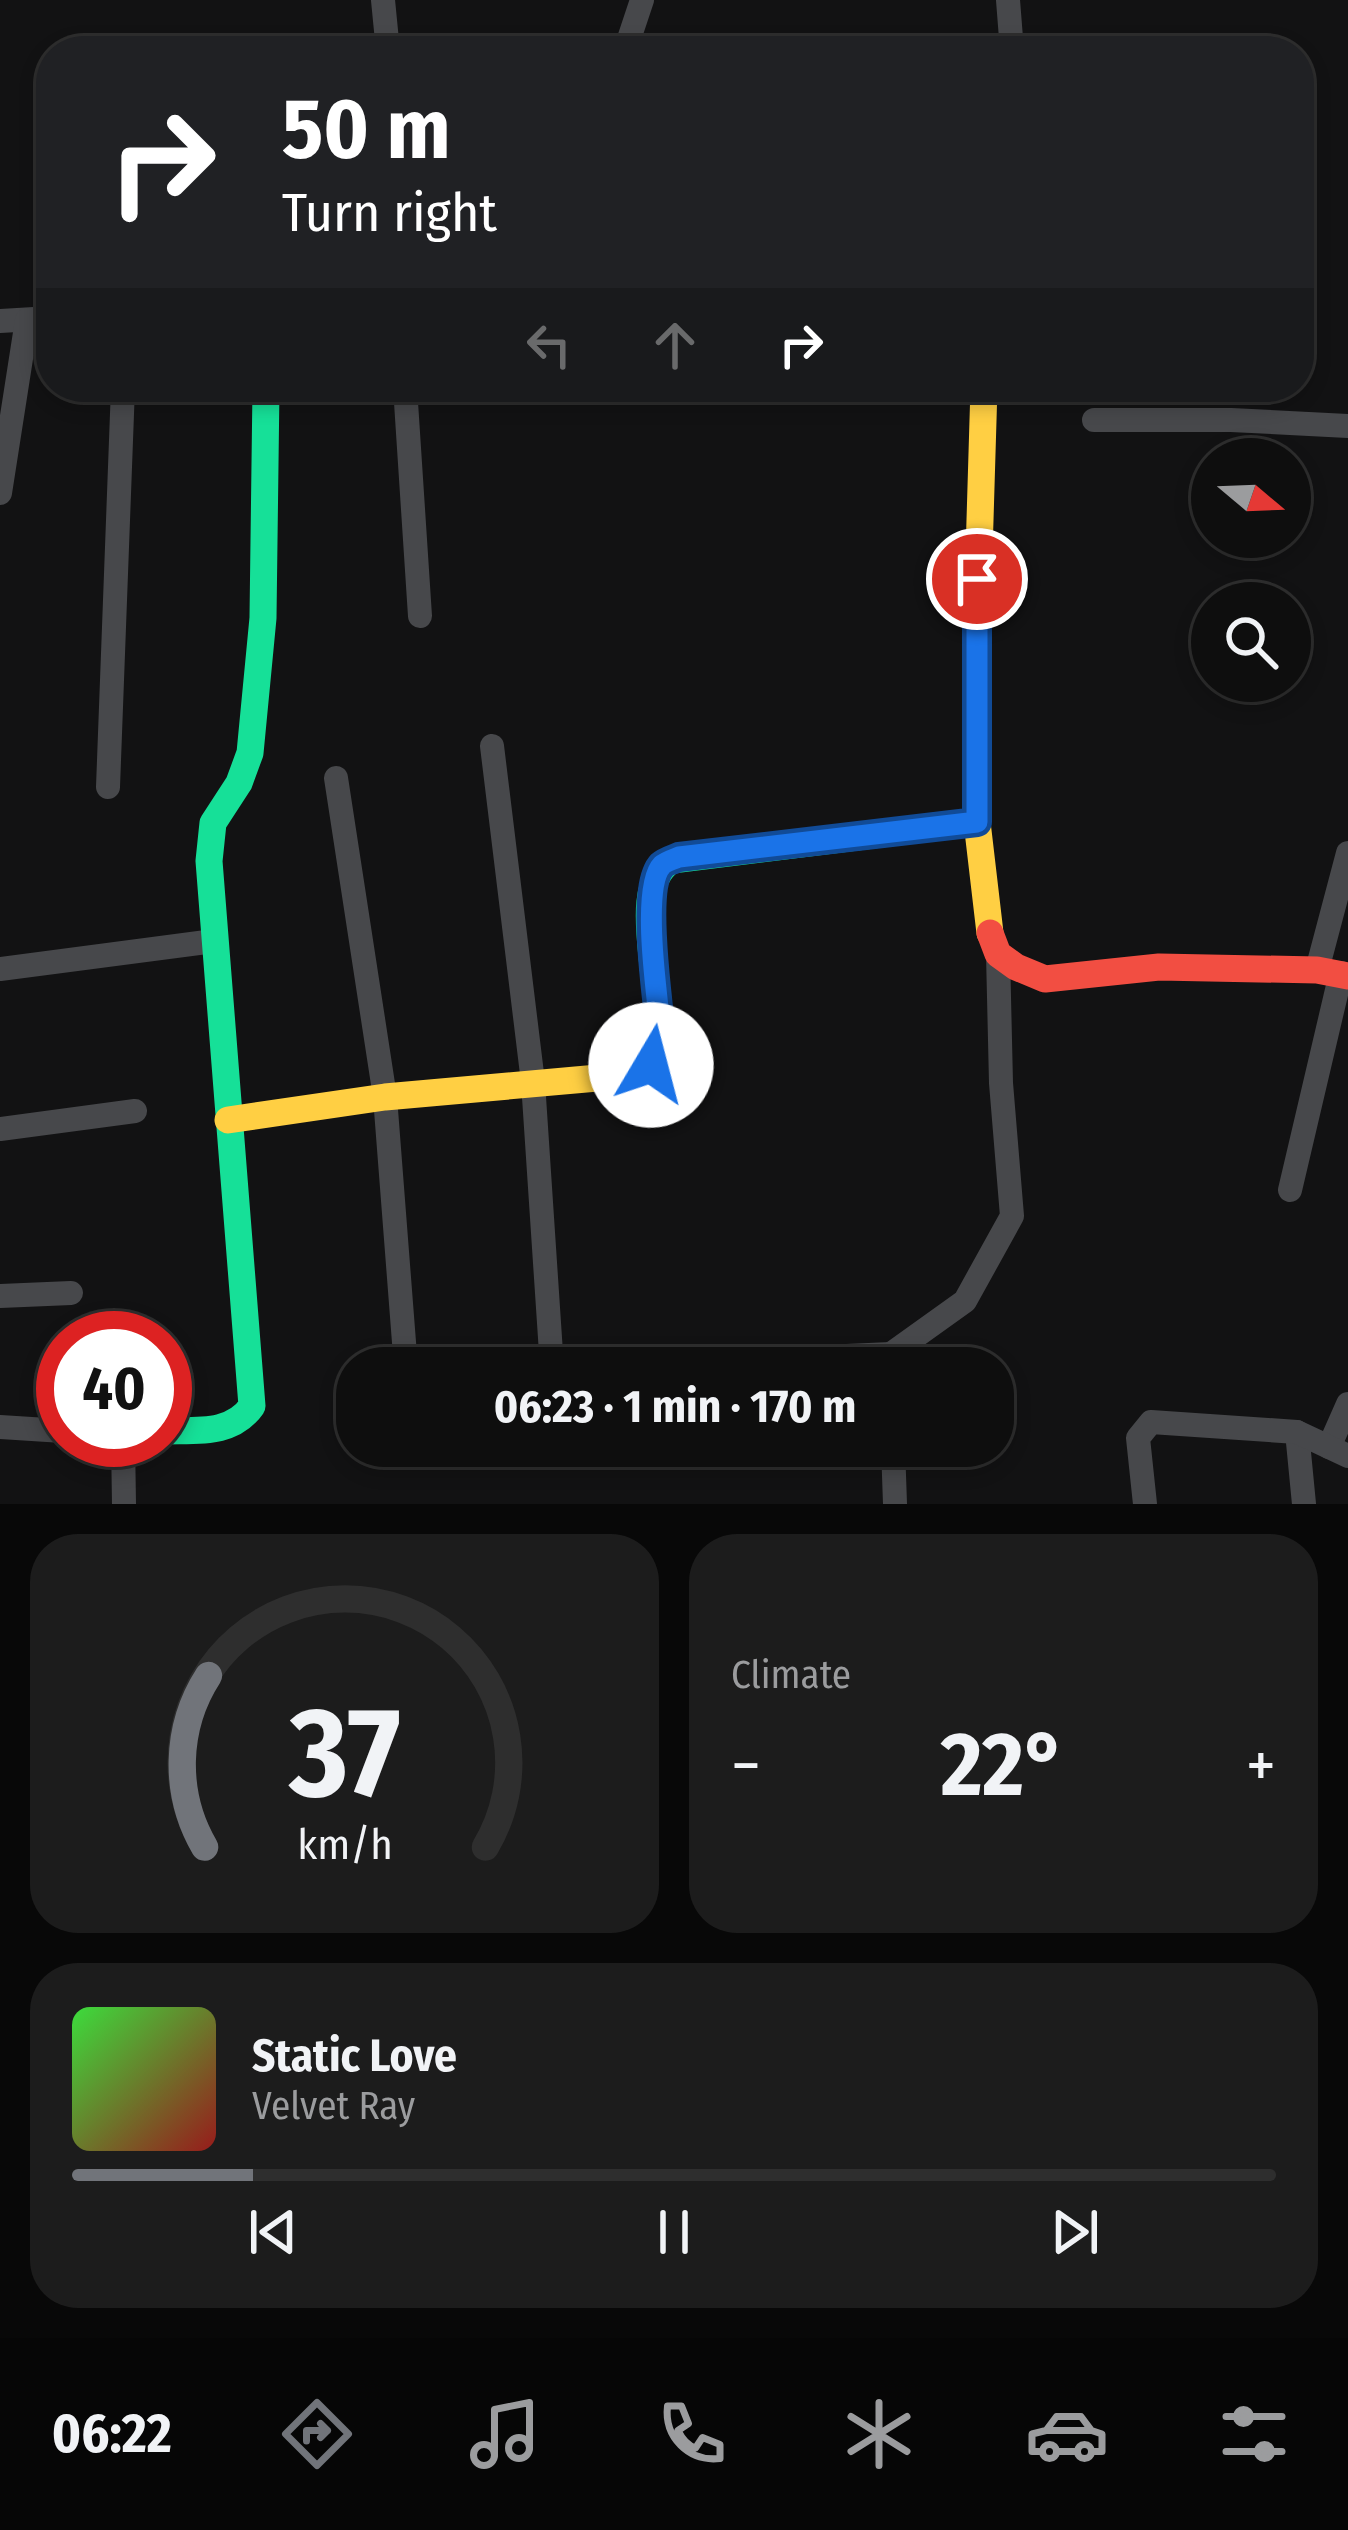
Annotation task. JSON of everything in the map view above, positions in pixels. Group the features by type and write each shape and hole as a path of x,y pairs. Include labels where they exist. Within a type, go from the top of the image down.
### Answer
{"street":[{"path":"383,0 387,36"},
{"path":"629,36 642,0"},
{"path":"1008,0 1011,36"},
{"path":"0,321 36,319"},
{"path":"0,493 36,332"},
{"path":"108,787 122,402"},
{"path":"192,1429 245,1420 252,1406 208,861 213,823 239,783 250,753 263,618 266,402"},
{"path":"406,402 420,616"},
{"path":"908,1347 965,1301 1012,1216 1001,1083 998,954 988,927 977,822 976,653 984,402"},
{"path":"1094,420 1348,426"},
{"path":"492,746 532,1082 550,1347"},
{"path":"336,778 385,1097 404,1347"},
{"path":"228,1120 385,1097 620,1076 651,1065 663,1051 651,932 655,878 663,864 679,857 977,822"},
{"path":"1290,1190 1335,973 1348,853"},
{"path":"0,970 214,940"},
{"path":"998,954 1045,979 1159,967 1335,973"},
{"path":"0,1129 135,1111"},
{"path":"0,1296 71,1293"},
{"path":"1145,1504 1138,1438 1151,1422 1297,1432 1338,1451 1348,1404"},
{"path":"0,1427 36,1429"},
{"path":"1297,1432 1304,1504"},
{"path":"124,1467 124,1504"},
{"path":"894,1467 895,1504"}],"traffic: fast":[{"path":"192,1430 234,1422 252,1406 209,861 213,823 239,783 250,753 263,618 266,402"},
{"path":"653,967 651,894 662,869 672,860 977,822"}],"traffic: slow":[{"path":"984,402 976,653 977,822 990,933"},
{"path":"228,1120 385,1097 620,1076 651,1065 663,1051 653,967"}],"traffic: jam":[{"path":"990,933 998,954 1045,979 1159,967 1317,970 1348,976"}],"route":[{"path":"651,1065 663,1051 651,932 655,878 663,864 679,857 977,822 977,579"}]}
